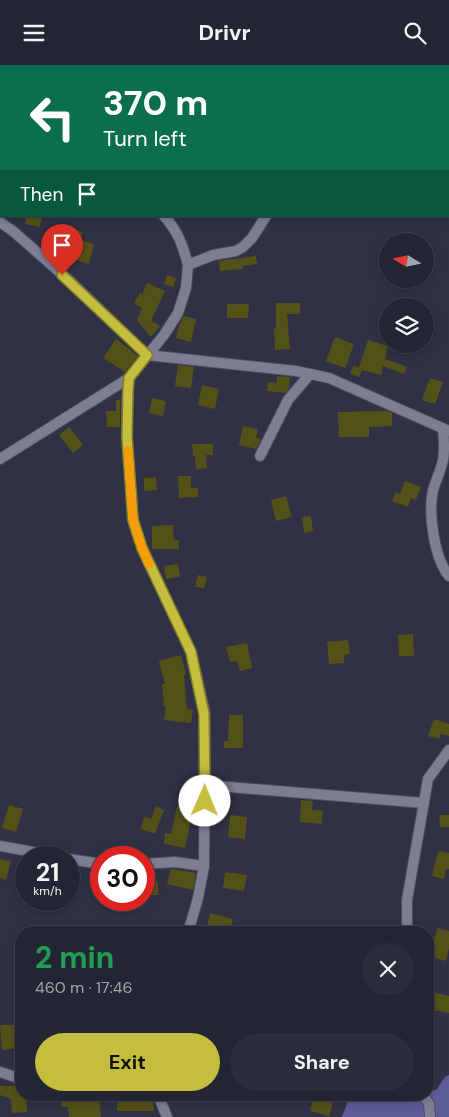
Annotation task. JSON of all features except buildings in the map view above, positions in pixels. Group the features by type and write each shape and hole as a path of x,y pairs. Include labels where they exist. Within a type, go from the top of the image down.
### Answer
{"street":[{"path":"0,459 129,378 178,313 186,288 188,265 174,226 165,217"},
{"path":"188,265 213,255 236,251 244,247 265,217"},
{"path":"0,222 71,282 147,355 274,368 310,374 342,383 398,410 446,430 443,458 432,503 434,531 441,565 449,576"},
{"path":"260,456 288,400 310,374"},
{"path":"129,378 127,437 133,520 142,548 191,652 204,714 204,866 190,926"},
{"path":"407,926 407,901 430,774 449,750"},
{"path":"205,785 424,803"},
{"path":"0,846 15,849"},
{"path":"155,863 175,862 204,866"},
{"path":"0,1072 15,1077"},
{"path":"160,1101 167,1117"},
{"path":"427,1101 430,1117"}],"shaded area":[{"path":"449,1075 449,1117 342,1117 348,1101 434,1101 434,1090"}],"slow traffic":[{"path":"128,450 133,520 149,564"}],"route":[{"path":"62,275 147,355 129,378 127,437 133,520 142,548 191,652 204,714 205,801"}]}
